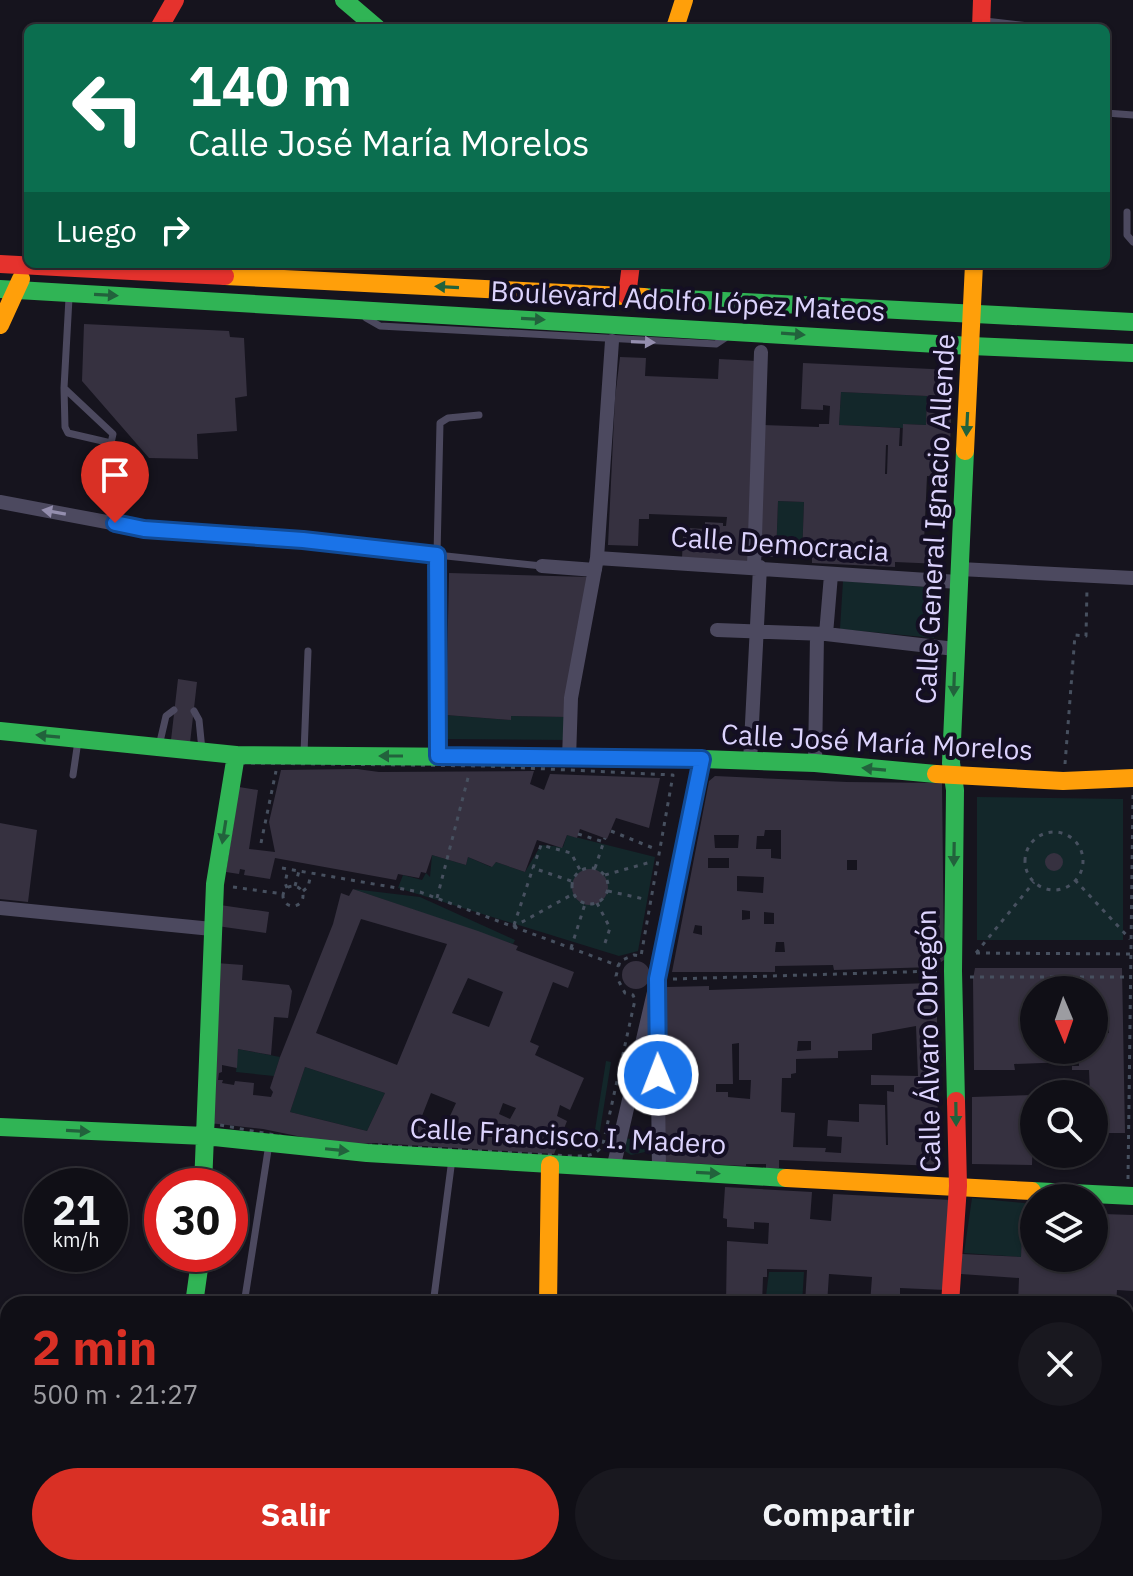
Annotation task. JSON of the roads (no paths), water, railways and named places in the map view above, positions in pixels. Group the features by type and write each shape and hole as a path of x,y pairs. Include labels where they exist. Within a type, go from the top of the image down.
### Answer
{"main road":[{"path":"161,24 175,0"},
{"path":"344,0 372,24"},
{"path":"676,24 684,0"},
{"path":"981,24 982,0"},
{"name":"Boulevard Adolfo López Mateos","path":"0,264 24,264"},
{"path":"0,325 8,290 26,268"},
{"name":"Boulevard Adolfo López Mateos","path":"153,268 1133,322"},
{"path":"627,296 630,268"},
{"name":"Calle General Ignacio Allende","path":"952,776 955,649 974,268"},
{"name":"Boulevard Adolfo López Mateos","path":"8,290 1133,353"},
{"name":"Calle José María Morelos","path":"0,731 236,755 702,759 815,763 952,776 1063,781 1130,779"},
{"path":"204,1168 215,884 236,755"},
{"name":"Calle Álvaro Obregón","path":"951,1296 958,1186 962,974 952,776"},
{"name":"Calle Francisco I. Madero","path":"0,1127 205,1136 341,1151 613,1169 1130,1196"},
{"path":"548,1296 550,1165"},
{"path":"195,1296 198,1272"}],"street":[{"path":"569,759 571,698 596,564 612,341"},
{"path":"750,762 761,352"},
{"path":"0,502 144,529 303,540 437,555 438,756"},
{"name":"Calle Democracia","path":"542,566 757,567 831,575 1133,578"},
{"path":"815,763 822,635 831,575"},
{"path":"717,630 822,635 955,649"},
{"path":"613,1169 662,979 702,759"},
{"path":"0,908 212,929"},
{"path":"659,1170 662,979"}],"lane":[{"path":"1110,113 1133,115"},
{"path":"1127,212 1127,235 1133,242"},
{"path":"64,388 113,434 111,443 68,433 65,427 64,388 70,293"},
{"path":"346,309 380,326 612,341 716,344 735,330"},
{"path":"479,415 448,418 440,423 437,555 542,566"},
{"path":"304,755 308,651"},
{"path":"159,747 166,716 174,710"},
{"path":"194,711 199,720 203,752"},
{"path":"73,775 78,739"},
{"path":"245,1296 269,1142"},
{"path":"434,1296 453,1157"}]}
